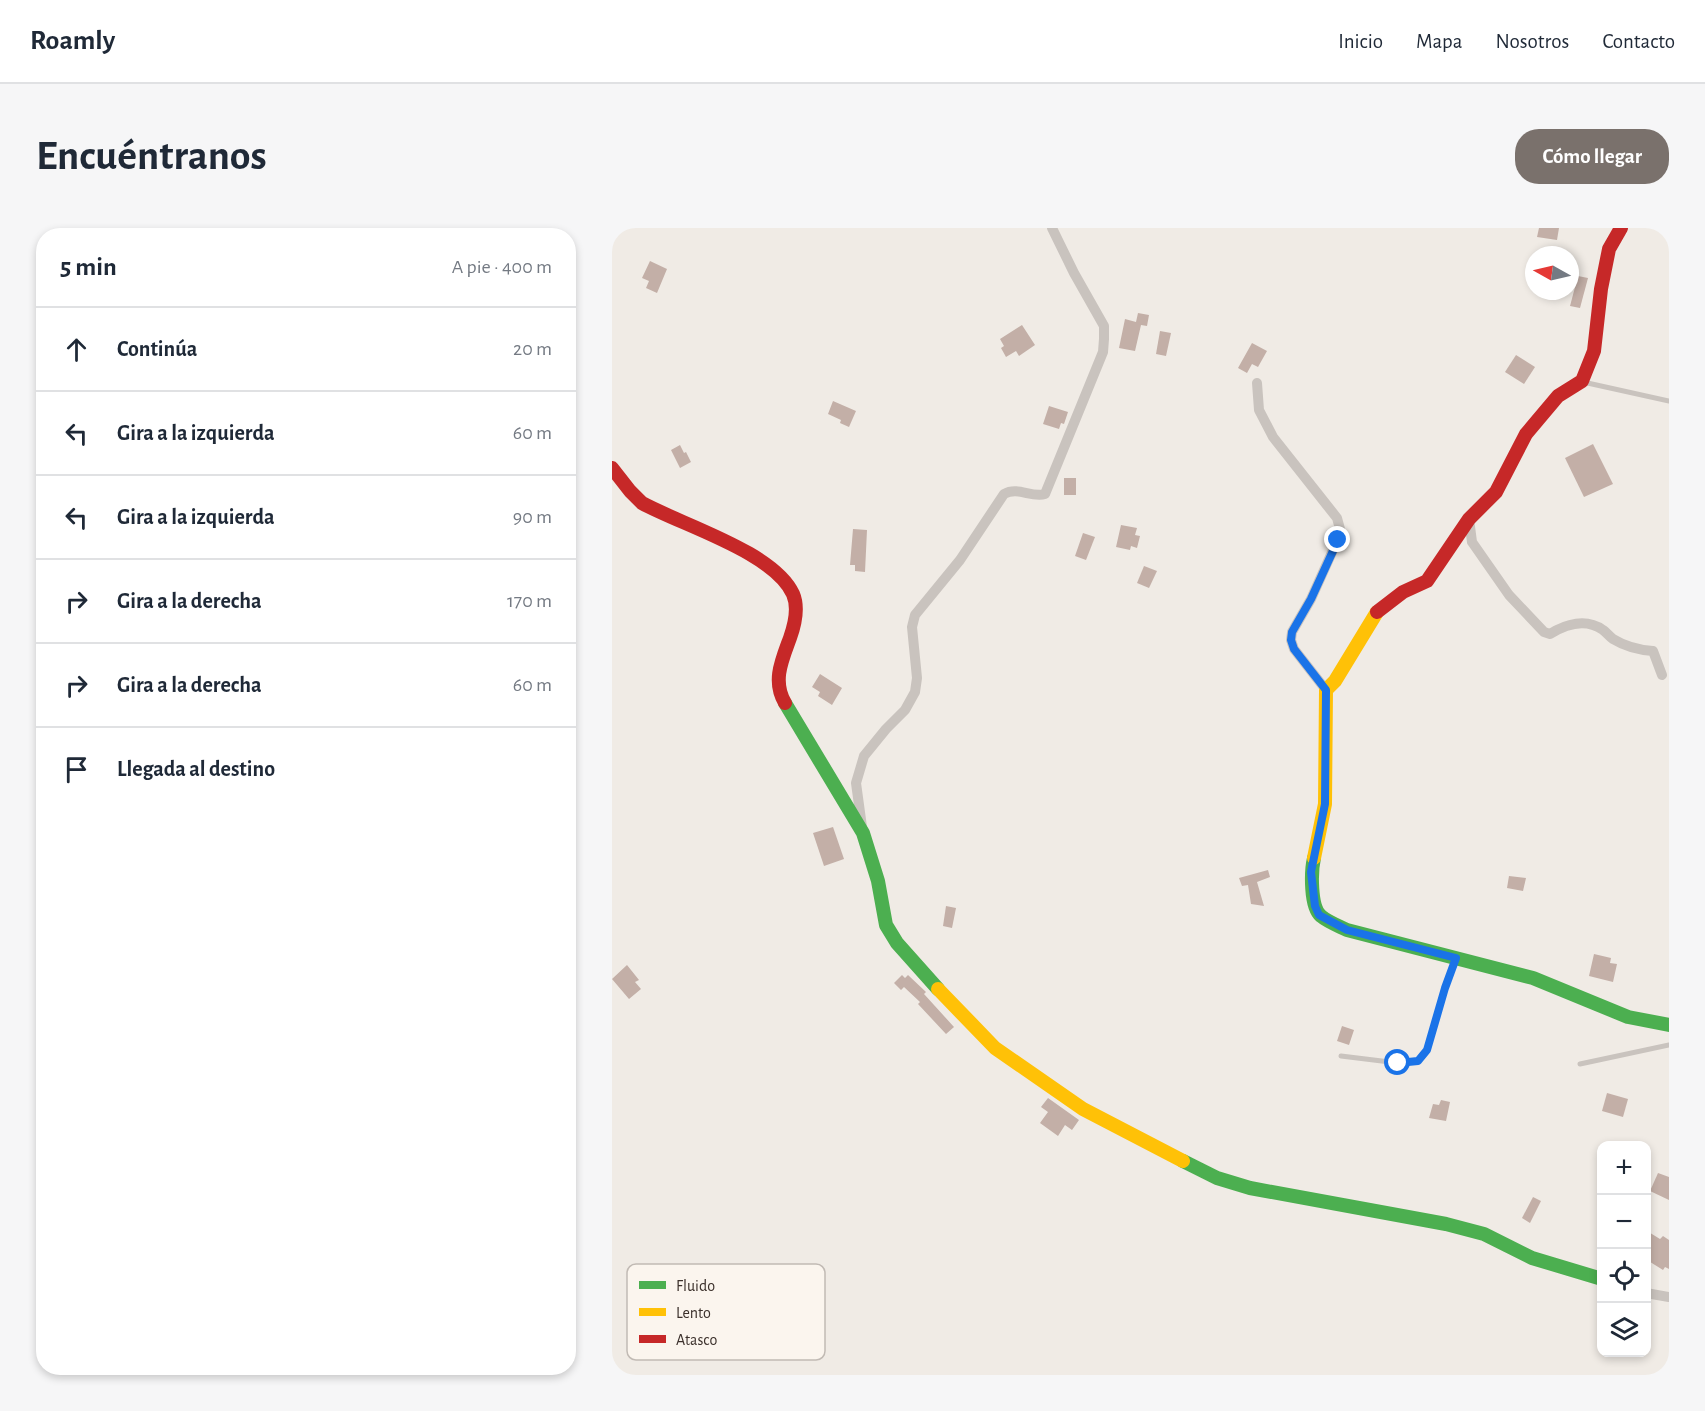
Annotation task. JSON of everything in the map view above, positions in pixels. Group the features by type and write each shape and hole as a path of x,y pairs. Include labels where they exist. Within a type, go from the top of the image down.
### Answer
{"street":[{"path":"1052,228 1104,327 1103,352 1045,494 1036,495 1014,491 1004,495 960,560 915,615 912,627 917,678 915,692 905,710 864,756 856,783 863,833 878,880 886,925 897,942 943,995 995,1048 1083,1109 1216,1178 1250,1188 1484,1234 1532,1258 1597,1278"},
{"path":"1326,690 1335,681 1378,611 1402,592 1427,581 1469,519 1496,492 1526,434 1558,396 1581,381 1594,351 1601,289 1609,249 1621,228"},
{"path":"1257,383 1259,410 1273,437 1337,518 1340,529 1338,540 1311,599 1292,632 1291,640 1294,649 1326,690 1325,804 1311,872 1315,906 1319,915 1347,930 1533,978 1628,1017 1669,1025"},
{"path":"612,468 639,501 666,517 727,543 785,579 794,595 796,614 794,633 783,653 778,676 781,696 863,833"},
{"path":"1469,519 1472,542 1509,595 1544,632 1550,634 1558,629 1586,622 1602,629 1611,638 1626,646 1653,651 1662,675"},
{"path":"1651,1294 1669,1297"}],"lane":[{"path":"1581,381 1669,401"},
{"path":"1341,1056 1398,1063 1418,1061 1427,1050 1456,958"},
{"path":"1580,1064 1669,1046"}],"building":[{"path":"1539,228 1559,228 1557,240 1537,237"},
{"path":"650,261 667,269 657,293 646,288 649,281 642,278"},
{"path":"1579,276 1588,278 1580,308 1570,306 1572,300 1579,300"},
{"path":"1138,313 1149,315 1147,326 1141,325 1135,351 1119,348 1125,319 1136,322"},
{"path":"1022,325 1035,345 1019,356 1016,351 1006,357 1001,348 1004,346 1000,339"},
{"path":"1160,331 1171,333 1166,356 1156,354"},
{"path":"1252,343 1267,351 1258,367 1252,364 1247,373 1238,368"},
{"path":"1516,355 1535,367 1524,384 1505,372"},
{"path":"833,401 856,411 849,427 828,414"},
{"path":"1049,406 1068,412 1064,424 1061,423 1059,429 1043,424"},
{"path":"1593,444 1613,484 1584,497 1565,458"},
{"path":"680,445 691,462 680,468 671,450"},
{"path":"1064,478 1076,478 1076,495 1064,495"},
{"path":"1121,525 1137,528 1135,535 1140,536 1137,548 1131,546 1130,550 1116,547"},
{"path":"853,529 867,530 865,572 855,571 855,565 850,565"},
{"path":"1083,533 1095,537 1086,560 1075,556"},
{"path":"1144,566 1157,571 1149,588 1137,583"},
{"path":"820,674 842,688 832,705 818,696 820,692 812,687"},
{"path":"833,827 844,859 824,866 813,833"},
{"path":"1268,870 1270,877 1257,882 1264,906 1251,904 1248,885 1242,886 1239,878"},
{"path":"1509,876 1526,878 1523,891 1507,888"},
{"path":"946,906 956,908 952,928 943,926"},
{"path":"1594,954 1611,958 1610,963 1617,964 1613,982 1589,976"},
{"path":"627,965 639,980 635,982 641,989 629,999 612,979"},
{"path":"902,975 905,978 908,975 926,992 924,994 954,1027 946,1034 918,1004 920,1002 904,987 901,990 894,983"},
{"path":"1342,1026 1354,1030 1349,1045 1337,1041"},
{"path":"1607,1093 1628,1099 1623,1117 1602,1111"},
{"path":"1048,1098 1079,1120 1072,1130 1065,1125 1058,1136 1040,1123 1048,1112 1041,1107"},
{"path":"1441,1100 1450,1102 1446,1121 1429,1118 1433,1104 1439,1105"},
{"path":"1658,1173 1669,1177 1669,1200 1651,1191"},
{"path":"1533,1197 1541,1201 1530,1223 1522,1218"},
{"path":"1651,1233 1660,1239 1663,1236 1669,1240 1669,1269 1665,1267 1663,1270 1651,1262"}],"traffic: fast":[{"path":"785,703 863,833 878,881 886,925 897,943 938,989"},
{"path":"1314,858 1312,880 1317,911 1327,920 1347,930 1533,978 1628,1017 1669,1025"},
{"path":"1183,1161 1217,1178 1250,1188 1446,1224 1484,1234 1532,1258 1597,1278"}],"traffic: slow":[{"path":"1314,858 1325,804 1326,690 1335,681 1377,612"},
{"path":"938,989 995,1048 1083,1109 1183,1161"}],"traffic: jam":[{"path":"1377,612 1403,592 1427,581 1469,519 1496,492 1526,434 1558,396 1582,381 1594,351 1601,289 1609,249 1621,228"},
{"path":"612,468 642,503 725,541 767,565 783,579 793,594 796,610 780,670 779,687 785,703"}],"route":[{"path":"1338,540 1311,599 1292,632 1291,640 1294,649 1326,690 1325,804 1311,872 1315,906 1319,915 1347,930 1456,958 1427,1050 1418,1061 1398,1063"}]}
